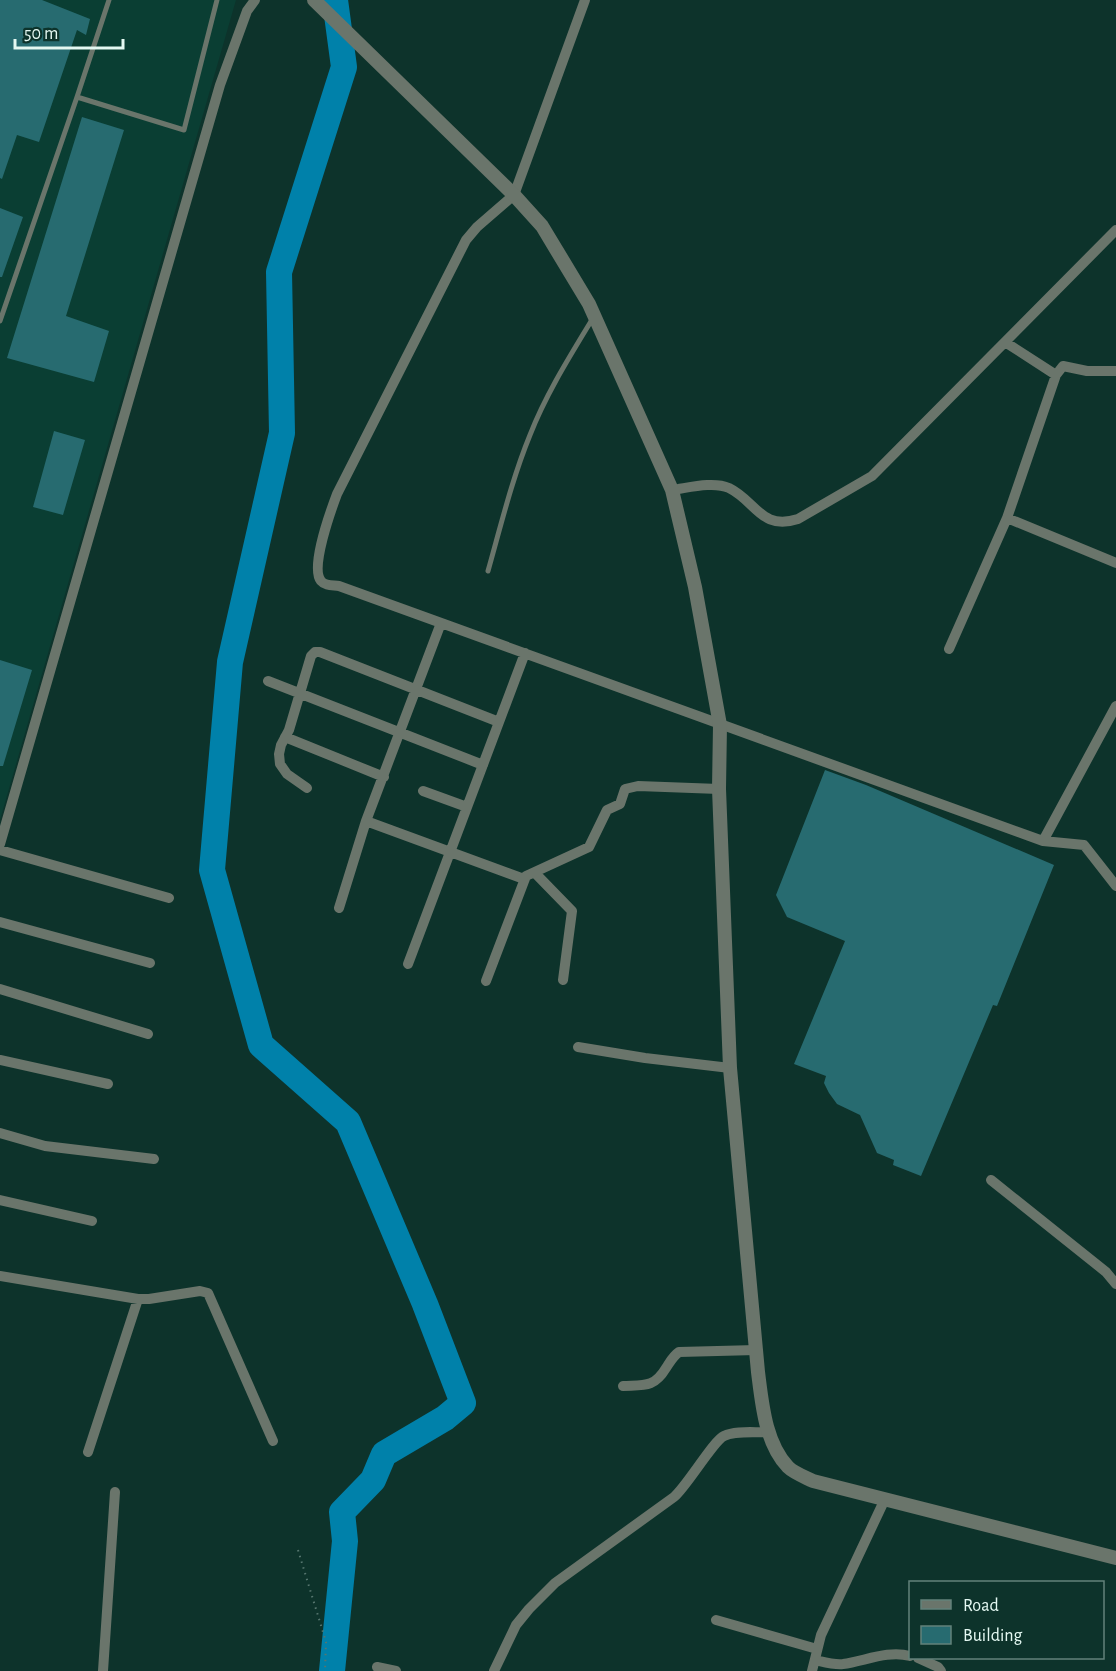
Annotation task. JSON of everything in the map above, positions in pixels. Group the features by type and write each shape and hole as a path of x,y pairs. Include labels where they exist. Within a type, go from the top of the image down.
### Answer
{"street":[{"path":"0,844 220,85 247,10 255,0"},
{"path":"314,0 514,195 542,226 563,259 594,317 672,490 695,586 720,725 719,789 730,1068 763,1410 774,1444 789,1467 813,1481 1116,1558"},
{"path":"585,0 514,195 477,227 466,240 337,494 322,545 318,571 323,583 339,586 1042,841 1084,845 1116,886"},
{"path":"672,490 721,486 730,489 770,520 788,523 872,476 1116,230"},
{"path":"1005,342 1056,375"},
{"path":"949,649 1007,518 1056,375 1063,366 1087,371 1116,371"},
{"path":"1007,518 1116,563"},
{"path":"339,908 366,821 441,623"},
{"path":"307,788 287,774 280,764 279,754 301,694 311,656 315,651 499,722"},
{"path":"408,964 525,653"},
{"path":"268,681 483,765"},
{"path":"1042,841 1116,706"},
{"path":"285,737 384,777"},
{"path":"486,981 526,876 589,846 607,810 620,804 625,789 638,786 719,789"},
{"path":"423,791 467,807"},
{"path":"366,821 524,879"},
{"path":"0,850 169,898"},
{"path":"535,873 572,911 563,980"},
{"path":"0,922 150,963"},
{"path":"0,989 148,1034"},
{"path":"578,1047 730,1068"},
{"path":"0,1060 108,1084"},
{"path":"0,1132 45,1146 154,1159"},
{"path":"991,1180 1106,1272 1116,1284"},
{"path":"0,1200 92,1221"},
{"path":"0,1276 138,1299 200,1291 208,1293 273,1442"},
{"path":"88,1452 138,1299"},
{"path":"623,1386 649,1385 656,1381 661,1377 674,1355 679,1352 756,1350"},
{"path":"494,1671 516,1625 529,1609 555,1583 682,1490 720,1438 735,1434 770,1432"},
{"path":"103,1671 115,1492"},
{"path":"814,1660 821,1635 834,1604 885,1499"},
{"path":"716,1620 814,1660 841,1664 886,1655 909,1656"},
{"path":"920,1659 938,1667 941,1671"},
{"path":"377,1667 396,1671"}],"lane":[{"path":"0,321 109,0"},
{"path":"77,97 184,130 217,0"},
{"path":"488,571 517,470 531,432 567,362 594,317"}],"path":[{"path":"298,1550 326,1642 325,1671"}],"shaded area":[{"path":"0,0 236,0 0,820"}],"building":[{"path":"0,0 42,0 90,19 86,35 77,30 39,142 17,135 2,179 0,178"},
{"path":"82,117 124,130 66,316 109,331 94,382 7,358"},
{"path":"0,208 23,217 2,277 0,277"},
{"path":"54,431 85,440 63,515 33,507"},
{"path":"0,660 32,670 3,766 0,766"},
{"path":"825,770 866,785 1054,865 997,1006 993,1005 921,1176 893,1165 894,1160 877,1153 860,1115 837,1104 829,1093 824,1083 826,1076 794,1064 845,941 787,917 776,895"}],"waterway":[{"path":"332,1671 345,1541 342,1512 373,1480 384,1454 445,1418 463,1403 425,1304 348,1122 261,1045 212,870 230,662 282,433 279,272 344,67 335,0"}]}
